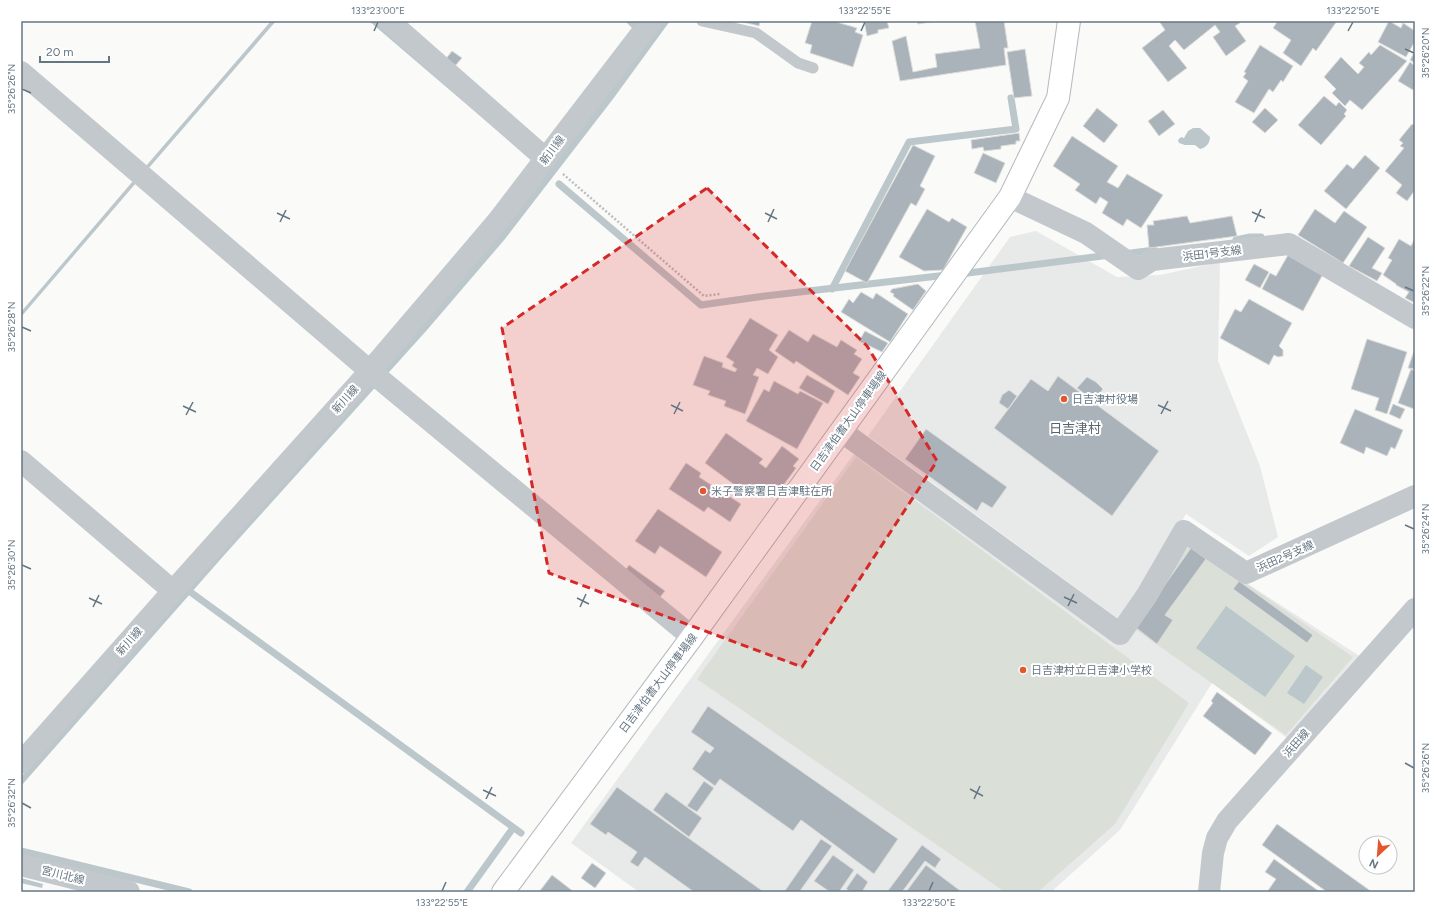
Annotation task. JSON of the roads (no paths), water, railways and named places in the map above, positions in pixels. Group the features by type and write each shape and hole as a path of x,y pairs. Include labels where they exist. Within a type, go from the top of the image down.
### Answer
{"main road":[{"name":"日吉津伯耆大山停車場線","path":"503,892 692,637 1010,197 1058,98 1069,21"}],"street":[{"path":"389,21 546,159"},
{"name":"新川線","path":"21,763 370,372 497,222 651,21"},
{"path":"21,72 370,372 692,637"},
{"name":"浜田1号支線","path":"1010,197 1086,233 1138,269 1152,260 1289,244 1415,318"},
{"name":"浜田2号支線","path":"841,431 1120,634 1147,595 1184,531 1246,573 1415,496"},
{"path":"21,460 173,591"},
{"name":"浜田線","path":"1209,892 1213,853 1217,838 1227,821 1415,609"},
{"name":"宮川北線","path":"21,865 129,892"}],"lane":[{"path":"702,21 756,34 798,63 813,68"}],"waterway":[{"path":"630,21 636,27"},
{"path":"832,289 909,142 1016,129 1011,98"},
{"path":"559,184 701,305 947,275"},
{"path":"1236,240 1250,237 1261,237"},
{"path":"1124,254 1154,250"},
{"path":"960,274 1110,255"},
{"path":"189,591 521,833"},
{"path":"467,892 513,828"},
{"path":"21,851 189,892"}],"place":[{"name":"日吉津村役場","path":"1064,399"},
{"name":"米子警察署日吉津駐在所","path":"703,491"},
{"name":"日吉津村立日吉津小学校","path":"1023,670"}],"district":[{"name":"日吉津村","path":"1075,428"}]}
